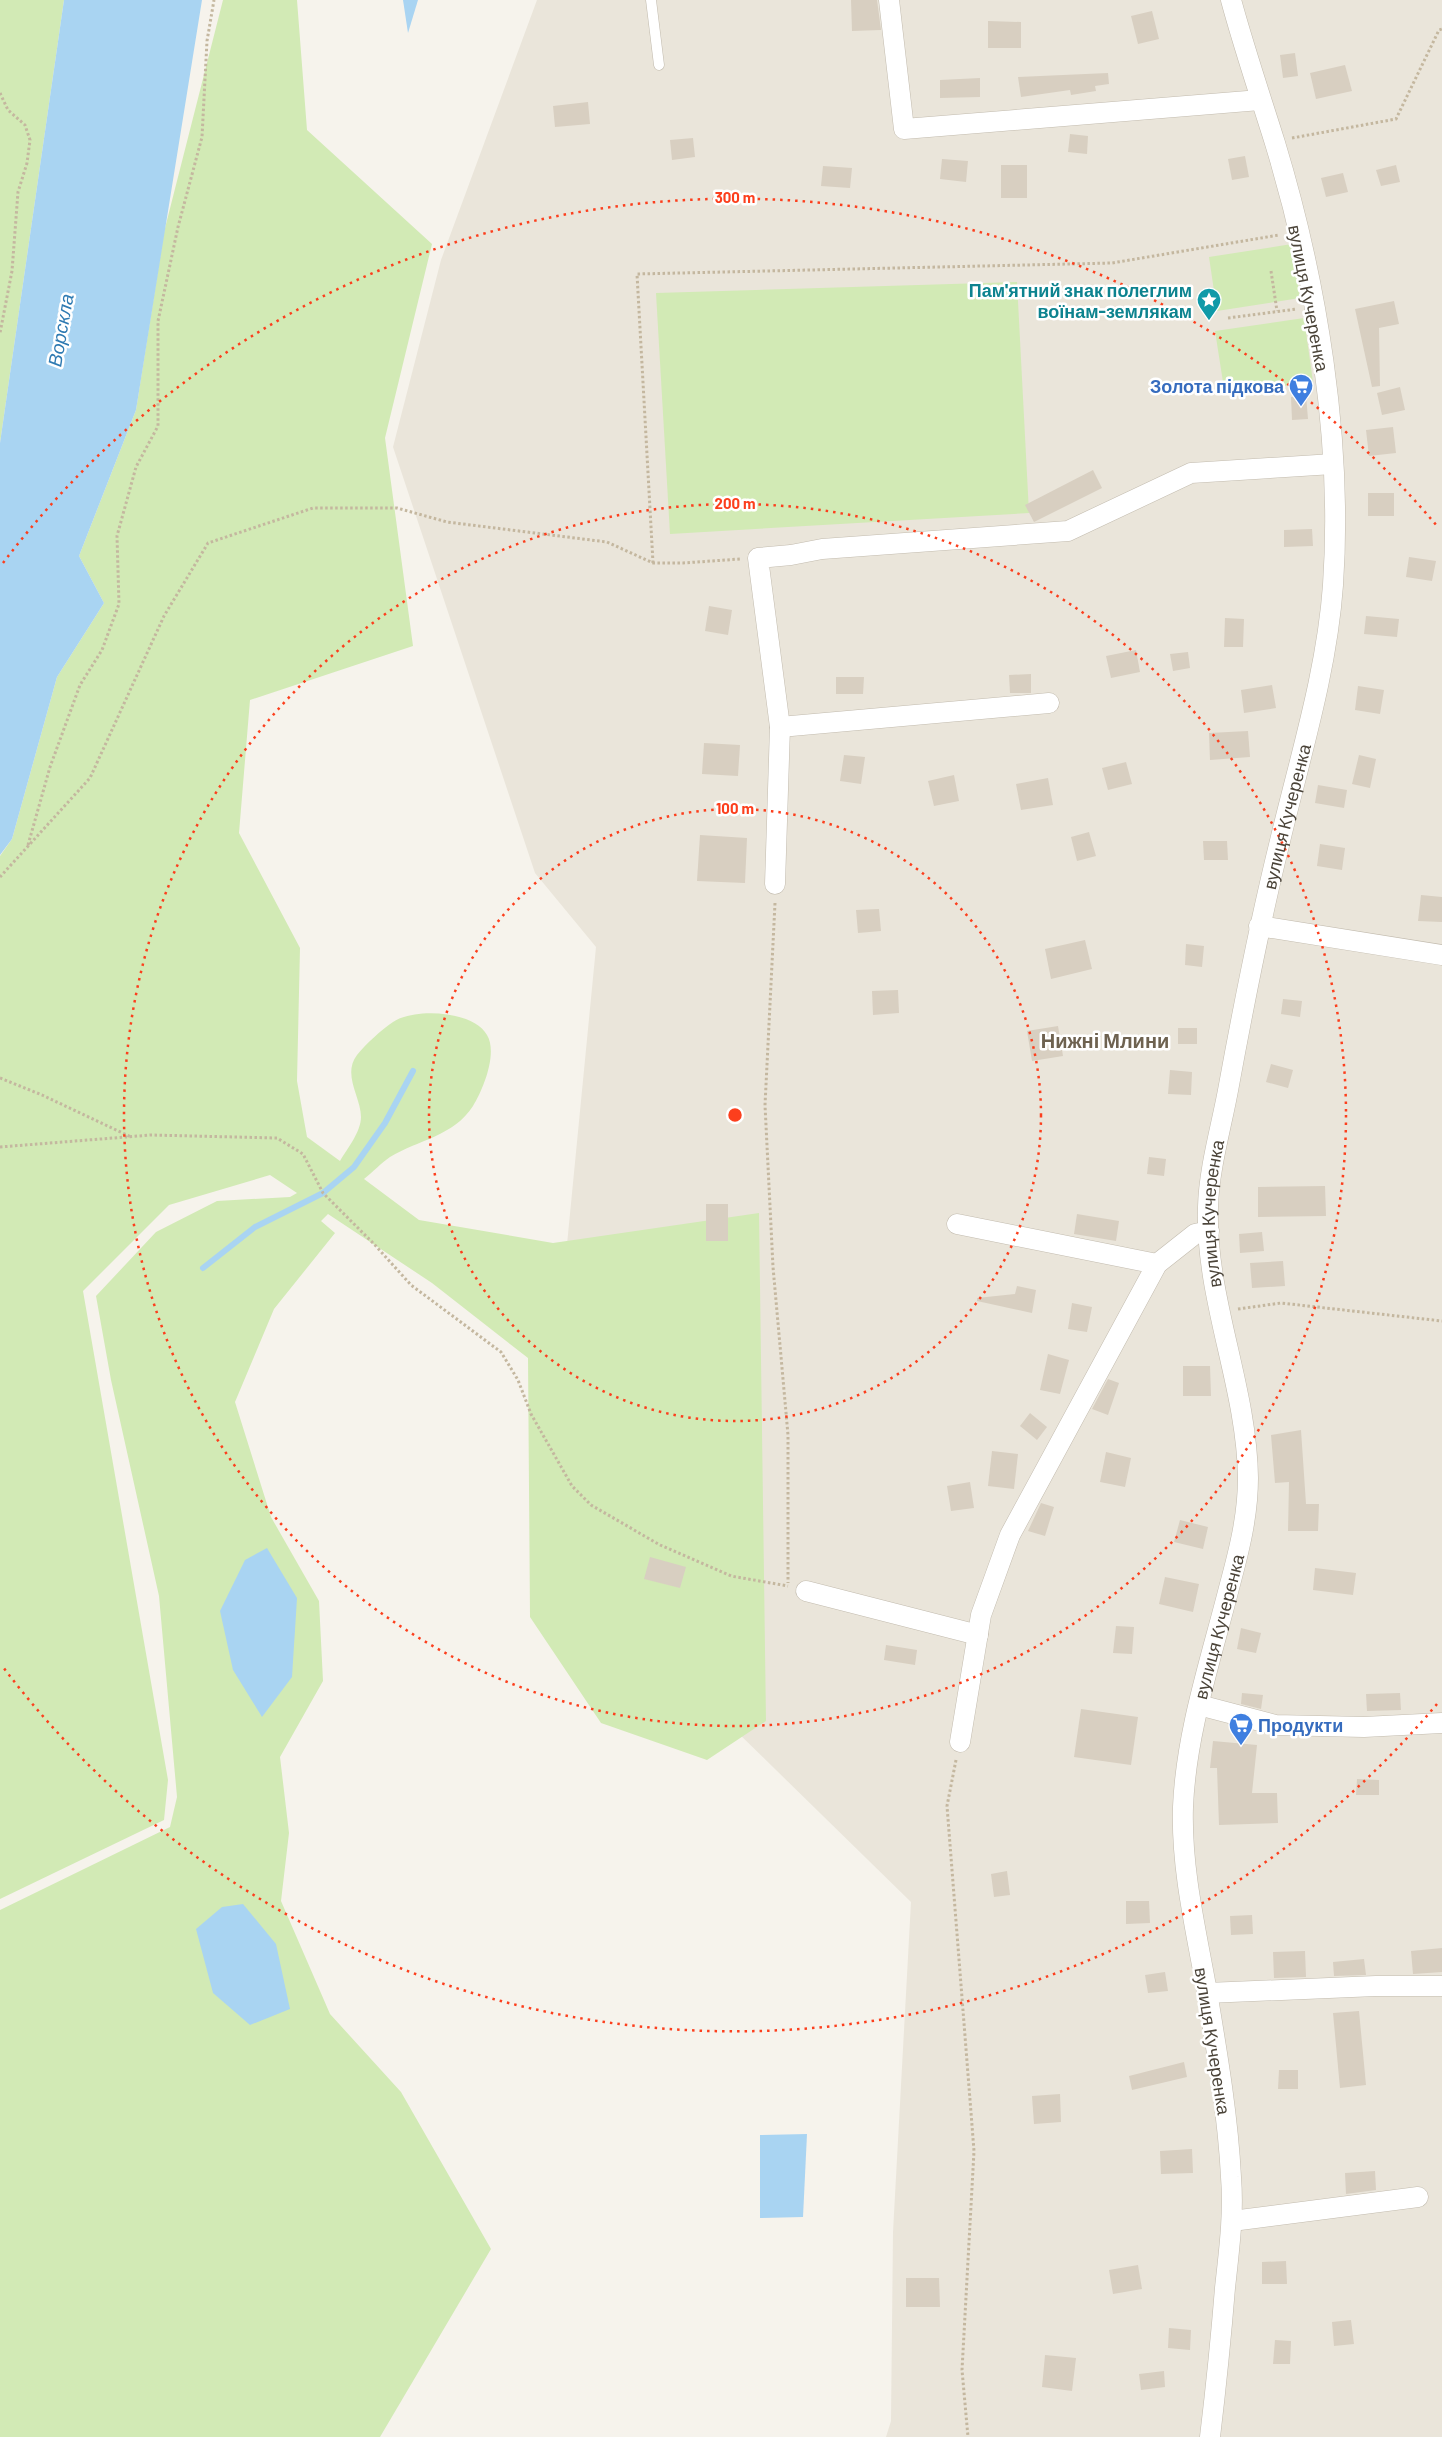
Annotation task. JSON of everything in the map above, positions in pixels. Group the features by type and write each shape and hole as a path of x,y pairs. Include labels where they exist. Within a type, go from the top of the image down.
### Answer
{"street":[{"path":"889,0 904,129 1260,100"},
{"name":"вулиця Кучеренка","path":"1210,2437 1232,2222 1231,2174 1207,1993 1190,1896 1183,1813 1187,1767 1199,1705 1244,1531 1248,1483 1243,1424 1212,1273 1208,1202 1259,926 1312,707 1326,635 1333,587 1334,502 1324,375 1314,306 1298,231 1232,0"},
{"path":"775,884 780,727 758,558 791,555 822,549 1068,531 1191,473 1332,464"},
{"path":"780,727 1050,703"},
{"path":"1259,926 1442,954"},
{"path":"957,1224 1157,1264"},
{"path":"960,1742 981,1615 1010,1535 1157,1264 1195,1234 1209,1232"},
{"path":"797,1589 978,1635"},
{"path":"1199,1705 1275,1725 1364,1727 1442,1723"},
{"path":"1207,1993 1376,1986 1442,1986"},
{"path":"1232,2222 1418,2197"}],"lane":[{"path":"651,0 659,65"}],"path":[{"path":"27,848 50,768 80,685 102,650 119,604 117,536 136,467 158,426 158,321 202,137 207,42 214,0"},
{"path":"1274,142 1396,119 1439,30 1442,29"},
{"path":"0,93 8,110 25,125 30,140 27,163 18,192 12,271 0,333"},
{"path":"653,563 636,274 1112,263 1238,243 1298,231"},
{"path":"1271,271 1278,311"},
{"path":"1228,318 1314,306"},
{"path":"0,877 90,778 164,616 208,543 312,508 397,508 447,522 607,542 653,563 758,558"},
{"path":"0,1147 151,1135 277,1138 303,1154 323,1193 374,1244 410,1285 501,1352 518,1380 531,1414 572,1486 591,1505 660,1545 731,1576 797,1589 788,1435 773,1268 765,1105 775,884"},
{"path":"0,1078 42,1095 132,1137"},
{"path":"1220,1311 1281,1303 1442,1321"},
{"path":"960,1742 947,1806 974,2151 962,2370 968,2437"}],"shaded area":[{"path":"537,0 1442,0 1442,2437 886,2437 891,2421 893,2232 911,1902 732,1727 565,1265 596,947 535,873 393,447 441,260"}],"green space":[{"path":"0,0 64,0 0,443"},
{"path":"223,0 297,0 307,130 432,244 385,438 413,646 250,700 239,833 300,948 297,1081 307,1137 340,1161 359,1129 361,1117 351,1070 357,1055 384,1029 403,1017 429,1013 457,1016 480,1027 487,1035 490,1043 491,1051 488,1071 477,1099 465,1116 456,1124 446,1131 390,1157 364,1179 419,1220 553,1243 759,1213 766,1721 707,1760 601,1723 530,1617 528,1358 432,1283 328,1214 321,1221 335,1233 274,1309 235,1402 271,1517 319,1601 323,1681 280,1757 289,1833 281,1901 330,2014 401,2092 491,2249 380,2437 0,2437 0,1910 170,1827 177,1797 159,1596 111,1380 96,1296 156,1232 217,1201 290,1197 297,1193 270,1175 169,1205 83,1291 168,1780 164,1820 0,1899 0,856 12,839 57,677 104,603 79,556 136,410 164,232"},
{"path":"1292,244 1300,298 1217,311 1209,257"},
{"path":"1017,282 1029,513 670,534 656,293"},
{"path":"1304,318 1313,382 1225,395 1215,331"}],"water":[{"name":"Ворскла","path":"64,0 202,0 136,410 79,556 104,603 57,677 12,839 0,855 0,443"},
{"path":"403,0 418,0 408,33"},
{"path":"267,1548 297,1598 292,1677 262,1717 233,1670 220,1611 245,1560"},
{"path":"243,1904 276,1944 290,2009 250,2025 213,1993 196,1929 222,1907"},
{"path":"807,2134 803,2217 760,2218 760,2135"}],"building":[{"path":"851,0 877,0 881,30 852,31"},
{"path":"1152,11 1159,39 1138,44 1131,16"},
{"path":"988,21 1021,22 1021,48 988,48"},
{"path":"1295,53 1298,76 1283,78 1280,55"},
{"path":"1345,65 1352,91 1316,99 1310,73"},
{"path":"1108,73 1109,84 1095,86 1096,91 1071,95 1070,90 1021,97 1018,77"},
{"path":"980,78 980,97 940,98 940,80"},
{"path":"588,102 590,124 555,127 553,106"},
{"path":"1070,134 1088,136 1087,154 1068,152"},
{"path":"693,138 695,157 672,160 670,140"},
{"path":"1245,156 1249,177 1232,180 1228,159"},
{"path":"942,159 968,161 966,182 940,179"},
{"path":"1001,165 1027,165 1027,198 1001,198"},
{"path":"1396,165 1400,182 1381,186 1376,170"},
{"path":"823,166 852,168 850,188 821,186"},
{"path":"1343,173 1348,192 1326,197 1321,178"},
{"path":"1394,301 1399,324 1379,328 1380,386 1372,387 1355,309"},
{"path":"1400,387 1405,410 1382,415 1377,393"},
{"path":"1306,395 1308,419 1292,420 1291,397"},
{"path":"1393,427 1396,453 1369,456 1366,430"},
{"path":"1093,470 1102,488 1034,522 1025,505"},
{"path":"1368,493 1394,493 1394,516 1368,516"},
{"path":"1312,529 1313,546 1284,547 1284,530"},
{"path":"1409,557 1436,561 1432,581 1406,577"},
{"path":"709,606 732,610 728,635 705,631"},
{"path":"1366,616 1399,619 1397,637 1364,634"},
{"path":"1225,618 1244,619 1243,647 1224,647"},
{"path":"1136,650 1140,672 1111,678 1106,656"},
{"path":"1188,652 1190,668 1173,671 1170,654"},
{"path":"1031,674 1031,693 1010,693 1009,675"},
{"path":"836,677 864,677 863,694 836,694"},
{"path":"1272,685 1276,708 1244,713 1241,690"},
{"path":"1358,686 1384,690 1380,714 1355,710"},
{"path":"1248,731 1250,757 1210,760 1209,733"},
{"path":"704,743 740,745 738,776 702,774"},
{"path":"844,755 865,757 861,784 840,781"},
{"path":"1359,755 1376,759 1370,788 1352,784"},
{"path":"1126,762 1132,784 1108,790 1102,768"},
{"path":"954,775 959,801 934,806 928,781"},
{"path":"1048,778 1053,805 1021,810 1016,784"},
{"path":"1318,785 1347,790 1344,808 1315,803"},
{"path":"1089,832 1096,856 1077,861 1071,837"},
{"path":"700,835 747,838 745,883 697,881"},
{"path":"1203,841 1227,841 1228,860 1204,860"},
{"path":"1320,844 1345,848 1342,870 1317,866"},
{"path":"1421,895 1442,897 1442,922 1418,921"},
{"path":"879,909 881,931 858,933 856,910"},
{"path":"1085,940 1092,969 1051,979 1045,949"},
{"path":"1186,944 1204,946 1202,967 1185,965"},
{"path":"898,990 899,1013 873,1015 872,991"},
{"path":"1283,999 1302,1001 1300,1017 1281,1014"},
{"path":"1058,1026 1063,1056 1032,1061 1027,1031"},
{"path":"1178,1028 1197,1028 1197,1044 1178,1044"},
{"path":"1271,1064 1293,1070 1288,1088 1266,1082"},
{"path":"1170,1070 1192,1072 1191,1095 1168,1094"},
{"path":"1149,1157 1166,1159 1164,1176 1147,1174"},
{"path":"1325,1186 1326,1216 1258,1217 1258,1187"},
{"path":"706,1204 728,1204 728,1241 706,1241"},
{"path":"1077,1214 1119,1221 1116,1241 1074,1234"},
{"path":"1262,1232 1264,1251 1240,1253 1239,1234"},
{"path":"1283,1261 1285,1286 1252,1288 1250,1263"},
{"path":"1017,1286 1036,1290 1032,1313 977,1301 977,1298 1015,1294"},
{"path":"1072,1303 1092,1307 1087,1332 1068,1329"},
{"path":"1048,1354 1069,1360 1060,1394 1040,1390"},
{"path":"1183,1366 1210,1366 1211,1396 1183,1396"},
{"path":"1108,1379 1119,1383 1108,1415 1092,1409"},
{"path":"1030,1413 1047,1427 1037,1440 1020,1426"},
{"path":"1301,1430 1306,1504 1319,1504 1318,1531 1288,1531 1289,1482 1275,1483 1271,1435"},
{"path":"992,1451 1018,1454 1014,1489 988,1486"},
{"path":"1106,1452 1131,1458 1125,1487 1100,1482"},
{"path":"970,1482 974,1508 951,1511 947,1486"},
{"path":"1041,1503 1054,1507 1045,1536 1028,1531"},
{"path":"1180,1520 1208,1527 1203,1549 1174,1542"},
{"path":"650,1557 686,1567 680,1588 644,1579"},
{"path":"1315,1568 1356,1573 1353,1595 1313,1590"},
{"path":"1165,1577 1199,1584 1193,1612 1159,1604"},
{"path":"1116,1626 1134,1627 1132,1654 1113,1653"},
{"path":"1241,1628 1261,1633 1256,1653 1237,1649"},
{"path":"886,1645 917,1650 915,1665 884,1660"},
{"path":"1242,1693 1263,1695 1261,1709 1241,1704"},
{"path":"1400,1693 1401,1710 1367,1711 1366,1694"},
{"path":"1081,1709 1138,1717 1131,1765 1074,1757"},
{"path":"1213,1741 1257,1745 1252,1793 1277,1793 1278,1823 1219,1825 1217,1768 1210,1768"},
{"path":"1357,1779 1379,1780 1379,1795 1356,1795"},
{"path":"1007,1871 1010,1895 994,1897 991,1874"},
{"path":"1126,1901 1149,1901 1150,1923 1126,1924"},
{"path":"1252,1915 1253,1934 1231,1935 1230,1916"},
{"path":"1442,1948 1442,1972 1413,1974 1411,1951"},
{"path":"1305,1951 1306,1977 1274,1978 1273,1952"},
{"path":"1364,1959 1366,1975 1334,1976 1333,1962"},
{"path":"1165,1972 1168,1991 1148,1993 1145,1975"},
{"path":"1359,2011 1366,2085 1340,2088 1333,2013"},
{"path":"1184,2062 1187,2077 1132,2090 1129,2076"},
{"path":"1279,2070 1298,2070 1298,2089 1278,2089"},
{"path":"1060,2094 1061,2122 1034,2124 1032,2096"},
{"path":"1192,2149 1193,2173 1161,2174 1160,2151"},
{"path":"1375,2171 1376,2190 1346,2194 1345,2173"},
{"path":"1286,2261 1287,2284 1262,2284 1262,2262"},
{"path":"1138,2265 1142,2289 1113,2294 1109,2270"},
{"path":"906,2278 939,2278 940,2307 906,2307"},
{"path":"1351,2320 1354,2344 1334,2346 1332,2322"},
{"path":"1169,2328 1191,2330 1190,2350 1168,2348"},
{"path":"1275,2340 1291,2341 1290,2364 1273,2364"},
{"path":"1045,2355 1076,2358 1072,2391 1042,2387"},
{"path":"1164,2371 1165,2387 1141,2390 1139,2374"}],"waterway":[{"path":"203,1268 255,1227 323,1193 354,1167 385,1123 413,1071"}],"place":[{"name":"Пам'ятний знак полеглим воїнам-землякам","path":"1209,321"},
{"name":"Золота підкова","path":"1301,407"},
{"name":"Продукти","path":"1241,1746"}],"district":[{"name":"Нижні Млини","path":"1105,1040"}]}
